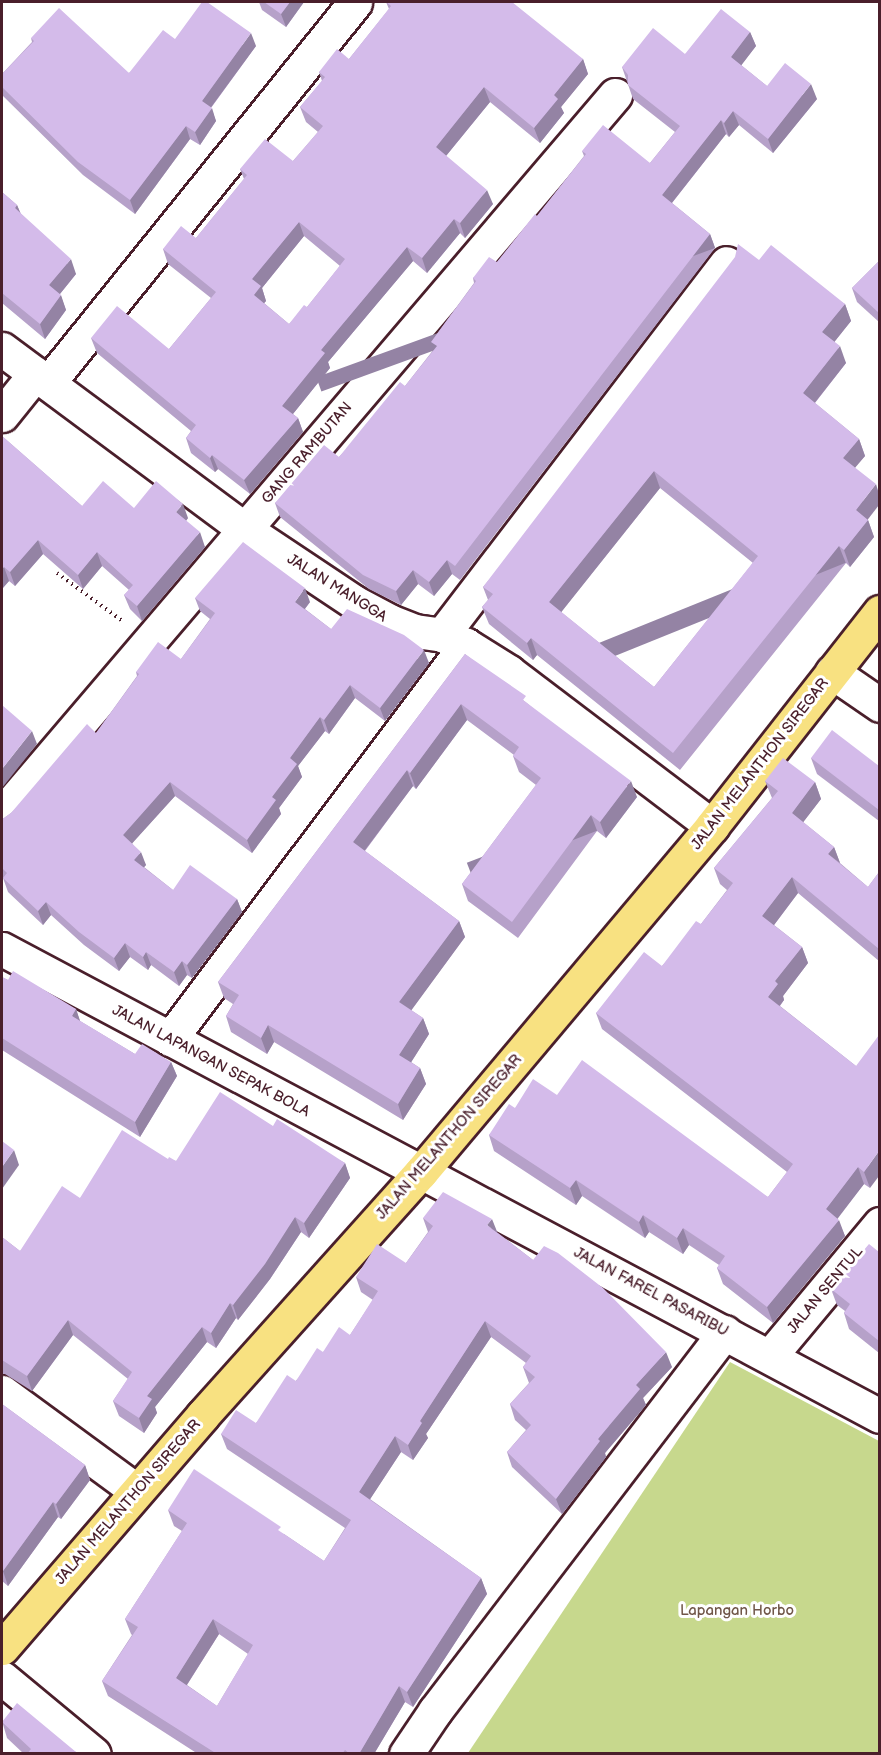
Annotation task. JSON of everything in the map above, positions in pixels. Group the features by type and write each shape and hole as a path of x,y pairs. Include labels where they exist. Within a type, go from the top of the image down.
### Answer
{"main road":[{"name":"JALAN MELANTHON SIREGAR","path":"2,1648 137,1491 421,1172 712,826 879,612"}],"street":[{"path":"2,415 42,378 355,2"},
{"name":"GANG RAMBUTAN","path":"2,814 243,528 615,95"},
{"path":"170,1039 726,263"},
{"name":"JALAN MANGGA","path":"2,350 243,528 354,602 389,621 415,631 454,640 509,672 712,826"},
{"path":"832,672 879,705"},
{"name":"JALAN LAPANGAN SEPAK BOLA","path":"2,949 421,1172"},
{"name":"JALAN FAREL PASARIBU","path":"421,1172 879,1416"},
{"name":"JALAN SENTUL","path":"770,1356 879,1224"},
{"path":"406,1754 435,1711 725,1332"},
{"path":"2,1392 137,1491"},
{"path":"2,1678 94,1754"}],"path":[{"path":"57,573 148,640"}],"green space":[{"name":"Lapangan Horbo","path":"730,1362 879,1441 879,1753 468,1753"}],"building":[{"path":"202,2 207,2 251,33 202,101 212,108 195,132 186,126 130,200 78,162 2,87 2,74 34,41 31,38 59,8 129,73 163,30 175,39"},
{"path":"264,2 290,2 281,14"},
{"path":"386,2 512,2 583,59 554,95 558,99 534,128 484,87 436,147 487,190 460,223 454,219 422,258 407,247 321,350 325,353 282,406 298,418 244,480 212,455 210,458 186,438 196,425 91,338 117,306 169,349 216,292 163,249 181,226 196,238 247,175 240,169 265,139 293,161 323,126 300,107 325,77 319,72 337,49 349,59 391,6","holes":["299,222 345,259 307,307 304,305 289,324 254,295 261,286 252,279"]},
{"path":"721,9 750,32 731,57 767,86 785,63 811,84 768,139 733,111 724,123 721,120 662,195 710,234 455,566 447,560 429,582 413,570 396,591 363,575 275,503 324,445 339,457 400,382 405,386 437,346 431,342 476,281 473,278 489,257 497,262 535,214 537,216 586,154 582,151 603,125 650,163 680,126 628,85 628,75 622,67 653,28 685,54"},
{"path":"2,192 17,205 15,208 71,259 49,285 61,295 40,324 2,293"},
{"path":"738,244 759,260 771,245 845,304 822,332 840,346 803,393 859,439 843,458 876,484 856,510 868,520 844,550 839,546 673,753 531,638 527,643 482,607 493,594 483,587 735,257","holes":["654,471 758,556 654,687 549,602"]},
{"path":"879,261 879,313 852,288"},
{"path":"2,436 82,506 103,481 134,508 156,481 183,504 176,512 200,532 137,606 124,595 133,585 97,552 78,575 38,540 10,572 4,567 2,569"},
{"path":"243,542 305,588 295,602 331,629 347,609 404,635 424,650 380,708 350,685 324,720 320,717 290,758 297,764 272,797 276,800 247,840 170,782 123,835 141,852 134,860 173,890 190,865 237,899 187,965 182,961 174,972 146,952 143,957 125,943 114,958 79,932 46,902 38,911 3,878 7,873 2,868 2,818 11,813 87,724 96,733 139,674 136,672 158,642 181,659 215,613 195,598"},
{"path":"465,654 526,696 523,700 631,781 600,822 591,815 512,922 462,884 541,778 513,756 519,747 461,704 410,773 407,770 353,842 459,921 399,1002 423,1018 399,1055 420,1068 398,1104 268,1025 261,1038 226,1016 239,995 218,982"},
{"path":"2,705 32,731 2,769"},
{"path":"832,730 879,766 879,810 811,758"},
{"path":"783,758 815,782 792,813 834,847 828,854 868,887 879,872 879,949 792,877 762,916 802,947 775,981 778,984 768,997 856,1066 879,1035 879,1151 864,1172 858,1167 826,1209 839,1220 767,1307 717,1268 725,1256 683,1228 677,1238 643,1215 639,1222 576,1180 570,1188 489,1135 509,1104 515,1108 533,1079 557,1095 582,1060 768,1197 793,1164 596,1013 644,952 662,966 696,921 701,924 733,883 714,868 778,791 765,781"},
{"path":"13,971 76,1009 72,1016 135,1054 142,1044 171,1062 135,1122 2,1038 2,977 8,980"},
{"path":"220,1092 273,1126 277,1119 345,1163 304,1223 295,1217 265,1264 233,1305 230,1303 211,1333 202,1327 147,1396 152,1399 139,1418 113,1401 132,1372 68,1320 27,1376 2,1360 2,1237 20,1251 62,1186 80,1198 122,1130 168,1159 169,1157 176,1161"},
{"path":"2,1141 14,1150 2,1167"},
{"path":"443,1192 492,1219 487,1225 533,1260 544,1246 558,1253 603,1288 666,1352 636,1385 640,1389 598,1439 600,1441 556,1499 507,1452 531,1425 510,1404 535,1377 523,1367 531,1356 485,1321 420,1421 422,1423 408,1445 395,1436 359,1492 481,1578 407,1692 399,1686 359,1754 350,1754 345,1750 342,1754 217,1754 102,1681 138,1627 125,1619 187,1523 168,1510 194,1469 281,1527 278,1530 324,1561 351,1520 221,1434 236,1410 256,1423 287,1375 296,1381 317,1348 323,1352 339,1327 350,1335 378,1291 356,1277 377,1244 406,1263 433,1226 423,1218","holes":["213,1619 253,1645 217,1706 176,1678"]},
{"path":"869,1244 879,1252 879,1341 844,1313 850,1304 831,1289"},
{"path":"2,1404 85,1465 56,1504 53,1502 3,1571 2,1570"},
{"path":"17,1703 80,1754 27,1754 31,1749 2,1722"}]}
